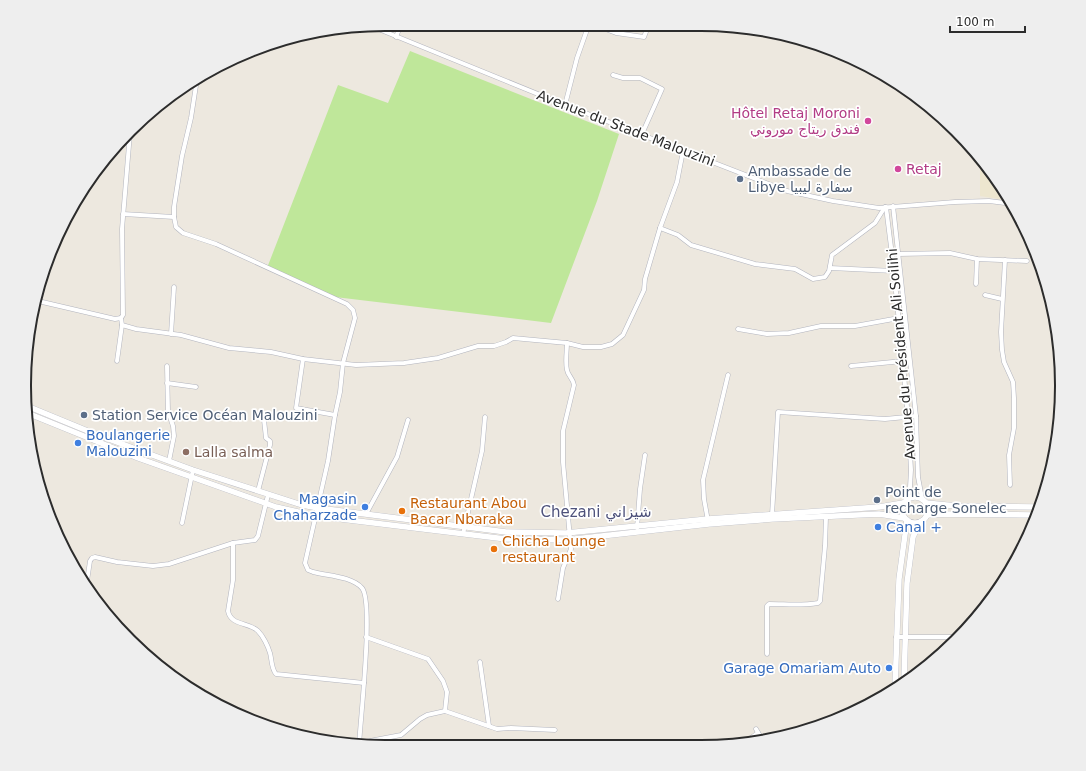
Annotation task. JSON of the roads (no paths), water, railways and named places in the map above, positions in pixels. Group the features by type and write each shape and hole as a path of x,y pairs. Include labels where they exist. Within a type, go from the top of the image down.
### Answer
{"main road":[{"path":"32,408 95,434 193,470 318,508 506,532 570,533 637,525 708,522 772,517 879,507 904,501 914,496 922,498 928,509 927,515 920,522 911,550 907,583 904,675"},
{"path":"33,415 138,458 191,477 265,503 316,516 506,539 571,539 708,522"},
{"path":"895,681 896,637 906,519 902,510 904,501"},
{"path":"926,503 957,506 1033,508"},
{"path":"772,517 826,517 879,514 906,519 913,523 920,522"},
{"path":"927,515 1030,515"}],"street":[{"name":"Avenue du Stade Malouzini","path":"384,31 565,105 787,191 860,206 878,208 976,201 1005,203"},
{"path":"396,36 398,31"},
{"path":"565,105 577,58 587,31"},
{"path":"611,31 644,37 647,31"},
{"path":"613,75 623,78 640,78 662,89 642,134"},
{"path":"197,86 192,118 182,156 174,217 176,227 183,233 216,244 347,304 353,310 355,318 343,363 340,392 328,461 305,563 308,570 357,584 363,590 366,598 364,683 360,739"},
{"path":"117,361 122,325 121,318 123,315 122,229 129,141"},
{"path":"122,325 136,329 172,334 229,348 271,352 303,359 356,365 404,363 438,358 478,346 494,346 513,338 567,343 583,347 601,347 612,344 623,335 644,290 645,279 660,228 677,182 683,151"},
{"name":"Avenue du Président Ali Soilihi","path":"893,206 916,416 918,477 922,498"},
{"path":"660,228 678,236 691,245 755,264 795,269 812,278 825,277 830,268 832,255 875,222 887,207"},
{"name":"Avenue du Président Ali Soilihi","path":"887,207 903,362 912,470 910,487 904,501"},
{"path":"123,214 174,217"},
{"path":"898,254 950,253 977,259 1027,261"},
{"path":"976,284 977,259"},
{"path":"1005,260 1002,299 1002,350 1004,362 1013,382 1014,398 1014,428 1009,455 1010,485"},
{"path":"830,268 894,271"},
{"path":"172,334 174,287"},
{"path":"985,295 1002,299"},
{"path":"41,302 115,319 121,318"},
{"path":"738,329 775,334 822,326 855,326 898,318"},
{"path":"558,599 563,568 571,549 562,462 563,431 574,385 573,379 568,374 566,367 567,343"},
{"path":"303,359 296,408 335,415"},
{"path":"851,366 903,362"},
{"path":"167,366 168,411 173,426 174,436 169,461"},
{"path":"708,522 703,480 728,375"},
{"path":"168,383 196,386"},
{"path":"772,517 778,412 885,419 916,416"},
{"path":"462,534 482,451 485,417"},
{"path":"258,491 270,445 270,442 266,438 264,420"},
{"path":"366,514 397,458 408,420"},
{"path":"637,532 640,489 645,454"},
{"path":"182,523 193,470"},
{"path":"88,577 90,561 95,557 117,562 153,566 168,564 233,543 255,540 258,536 268,494"},
{"path":"767,654 767,606 769,604 802,606 818,603 820,601 826,546 826,517"},
{"path":"233,543 233,580 228,612 229,616 233,620 251,626 258,631 265,641 276,674 364,683"},
{"path":"896,637 950,637"},
{"path":"366,638 428,659 443,681 447,692 445,711"},
{"path":"480,662 489,726"},
{"path":"381,740 401,735 427,715 445,711 497,729 511,728 555,730"},
{"path":"753,736 757,731 759,735"}],"place":[{"name":"Hôtel Retaj Moroni فندق ريتاج موروني","path":"868,121"},
{"name":"Retaj","path":"898,169"},
{"name":"Ambassade de Libye سفارة ليبيا","path":"740,179"},
{"name":"Station Service Océan Malouzini","path":"84,415"},
{"name":"Boulangerie Malouzini","path":"78,443"},
{"name":"Lalla salma","path":"186,452"},
{"name":"Point de recharge Sonelec","path":"877,500"},
{"name":"Magasin Chaharzade","path":"365,507"},
{"name":"Restaurant Abou Bacar Nbaraka","path":"402,511"},
{"name":"Canal +","path":"878,527"},
{"name":"Chicha Lounge restaurant","path":"494,549"},
{"name":"Garage Omariam Auto","path":"889,668"}],"district":[{"name":"Chezani شيزاني","path":"596,512"}]}
